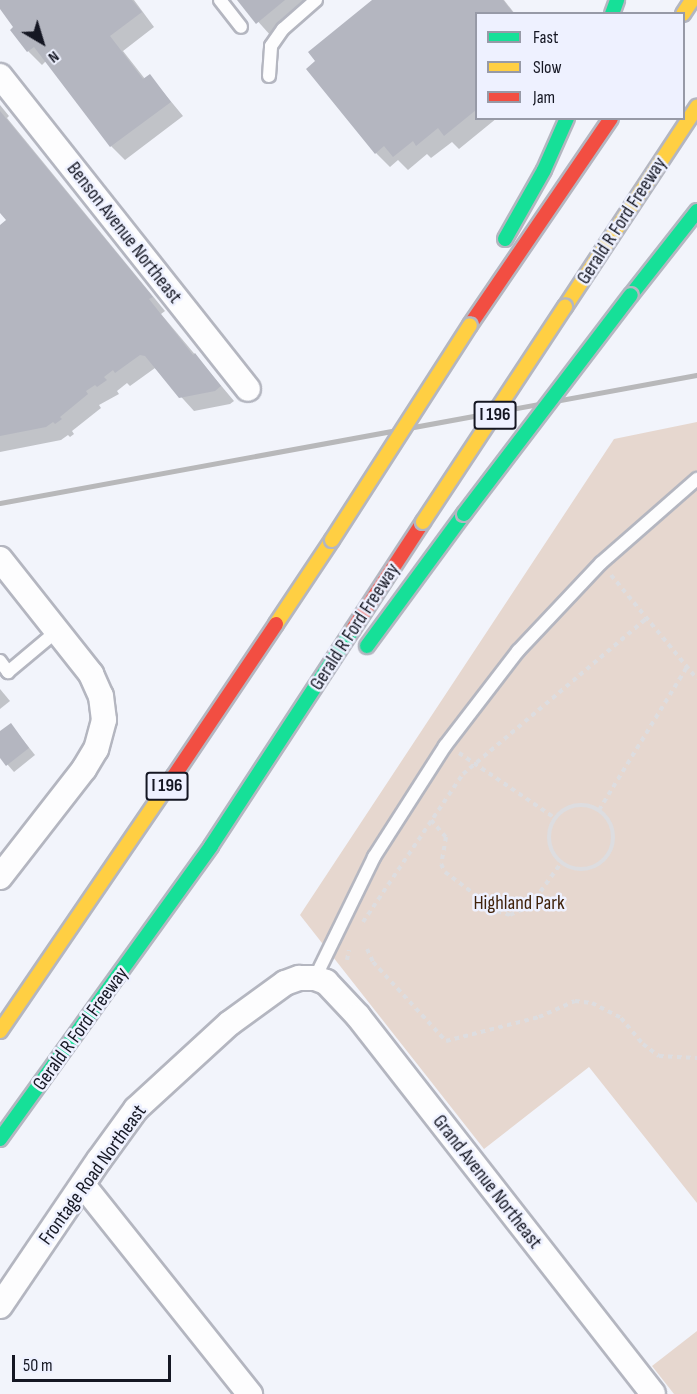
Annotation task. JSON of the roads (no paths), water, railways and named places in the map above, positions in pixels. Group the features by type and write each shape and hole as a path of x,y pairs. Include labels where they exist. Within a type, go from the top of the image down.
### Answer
{"highway":[{"name":"Gerald R Ford Freeway","path":"0,1138 101,1002 211,846 697,107"},
{"path":"496,254 544,170 566,120"},
{"name":"I 196","path":"0,1031 40,976 332,540 470,326 610,120"},
{"path":"357,662 464,514 697,211"},
{"path":"470,326 475,293"},
{"path":"211,846 277,771"}],"street":[{"name":"Benson Avenue Northeast","path":"0,76 248,389"},
{"path":"0,877 84,769 96,749 104,720 101,696 91,674 2,567"},
{"name":"Frontage Road Northeast","path":"0,1306 136,1110 230,1023 285,983 299,978 315,978"},
{"name":"Grand Avenue Northeast","path":"315,978 326,982 358,1016 653,1394"},
{"path":"83,1185 250,1394"}],"lane":[{"path":"220,0 241,27"},
{"path":"270,76 271,46 283,29 316,0"},
{"path":"315,978 374,857 446,744 518,651 601,563 697,479"},
{"path":"0,661 8,672 57,632"}],"railway":[{"path":"0,503 697,375"}],"park label":[{"name":"Highland Park","path":"519,903"}]}
